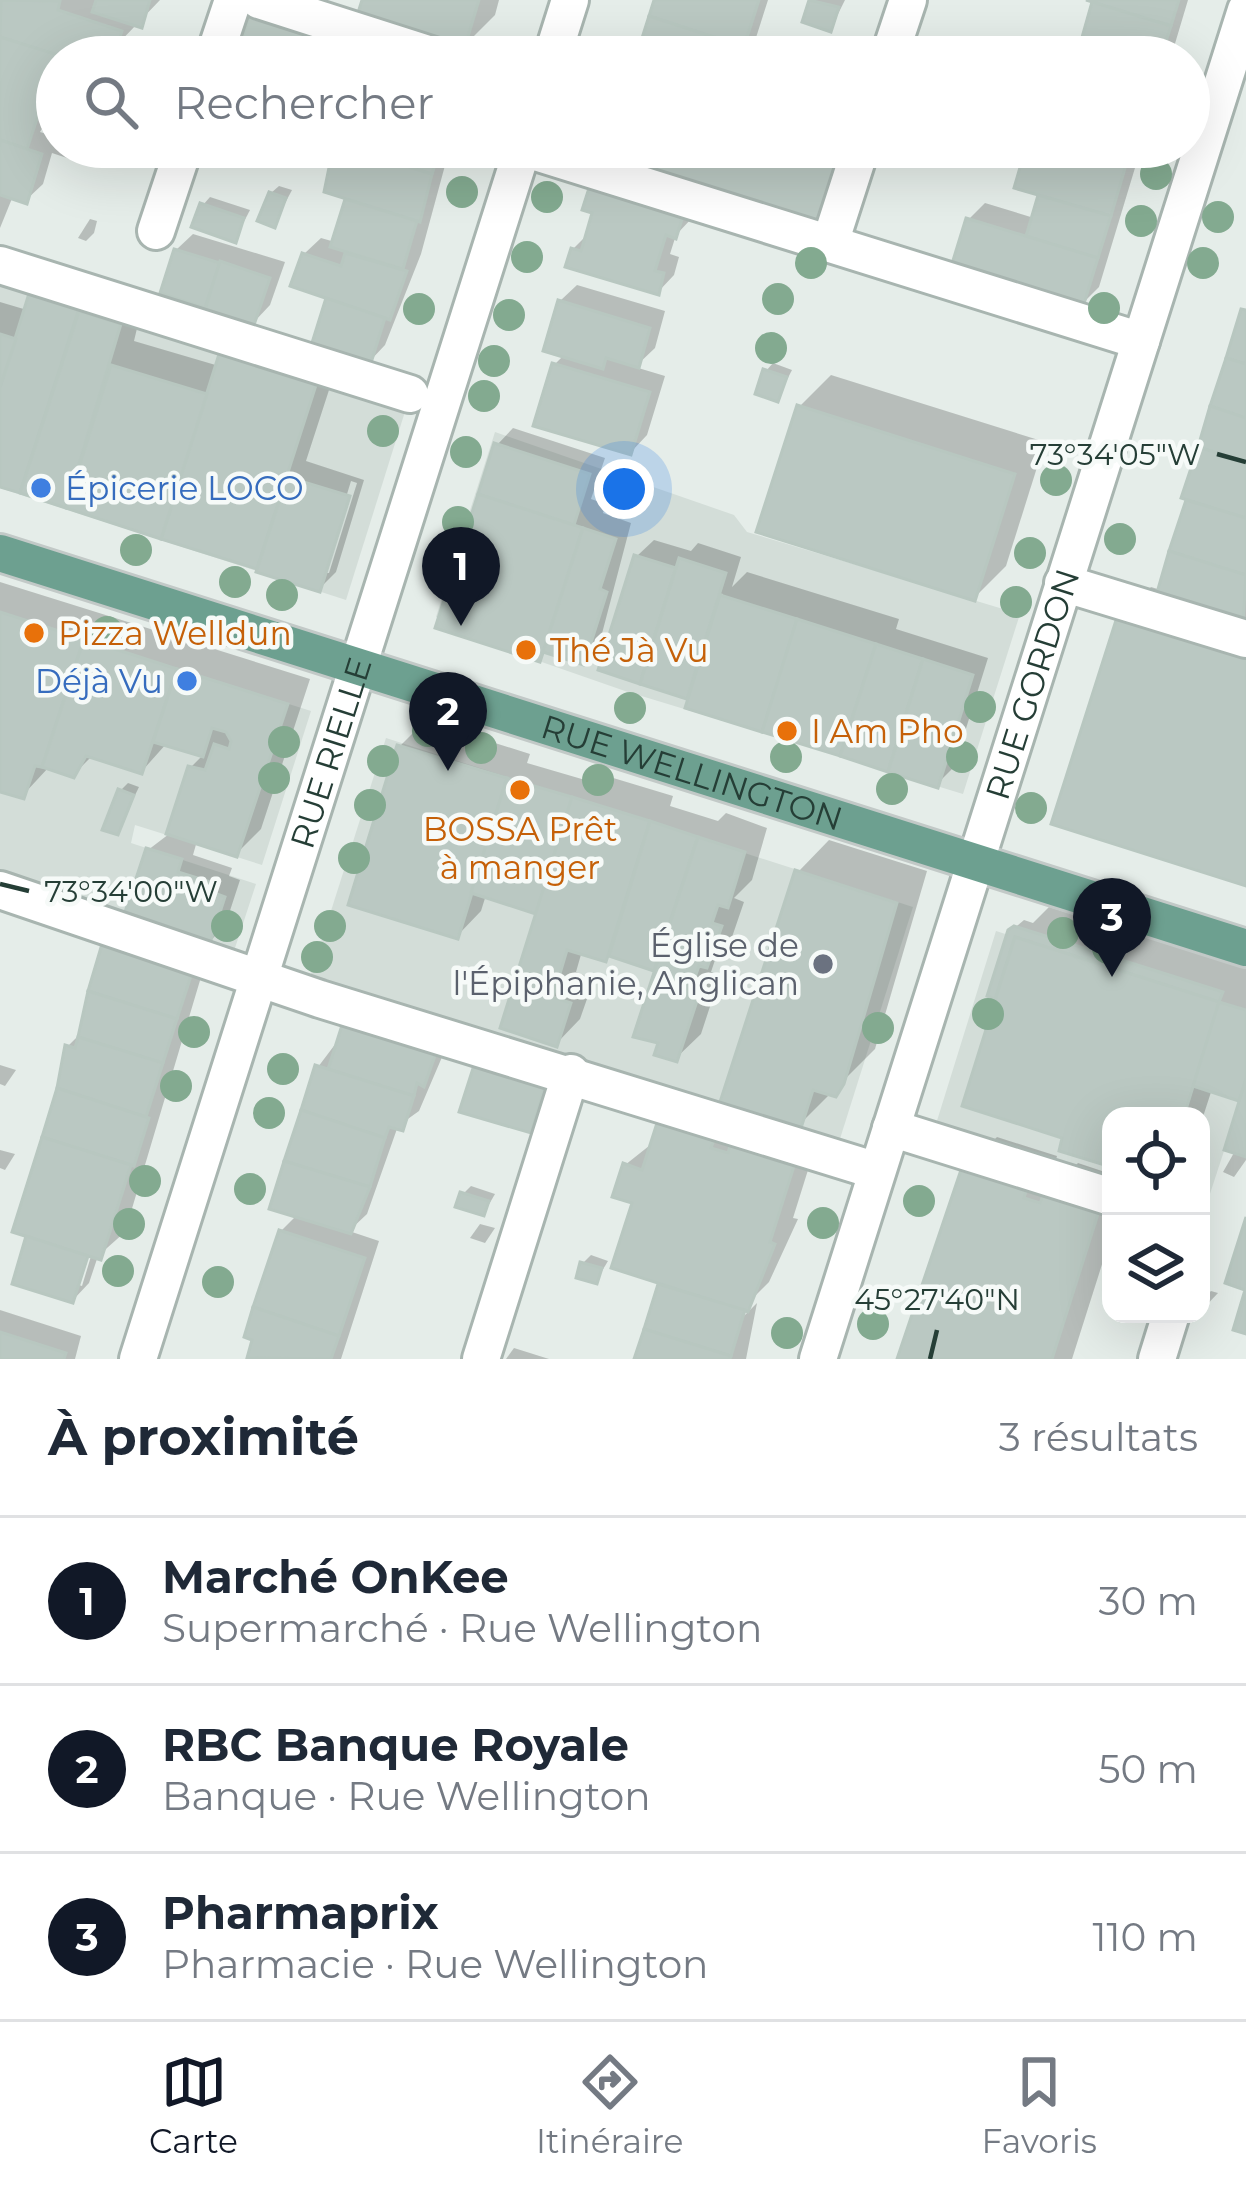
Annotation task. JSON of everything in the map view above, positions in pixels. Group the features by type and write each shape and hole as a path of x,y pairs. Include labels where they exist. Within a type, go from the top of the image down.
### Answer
{"main road":[{"name":"RUE WELLINGTON","path":"0,553 1246,948"}],"street":[{"path":"221,36 233,0"},
{"path":"259,0 371,36"},
{"path":"559,36 570,0"},
{"path":"897,36 908,0"},
{"name":"RUE GORDON","path":"1210,123 1246,10"},
{"path":"156,231 177,168"},
{"name":"RUE RIELLE","path":"138,1359 516,168"},
{"path":"590,168 1141,341"},
{"path":"830,243 854,168"},
{"name":"RUE GORDON","path":"818,1359 1196,168"},
{"path":"0,265 410,394"},
{"path":"1063,583 1246,640"},
{"path":"0,890 259,978 878,1171"},
{"path":"481,1359 571,1073"},
{"path":"891,1128 1102,1194"},
{"path":"1157,1359 1168,1323"}],"shaded area":[{"path":"0,275 408,402 346,600 0,488"},
{"path":"495,432 734,515 747,532 1020,614 963,794 625,691 513,652 436,617"},
{"path":"0,613 311,711 262,865 135,825 131,843 256,884 233,954 0,880"},
{"path":"386,738 913,907 839,1142 309,980"},
{"path":"996,931 1246,1010 1246,1157 1224,1151 1210,1194 1210,1107 1102,1107 1102,1176 936,1124"}],"building":[{"path":"1,0 60,1 58,10 122,31 120,36 36,36 36,48 0,37"},
{"path":"96,0 150,0 142,28 92,12"},
{"path":"362,0 479,0 468,36 420,36 357,16"},
{"path":"654,0 759,0 748,36 710,36 649,16"},
{"path":"809,0 839,7 831,32 802,22"},
{"path":"1086,0 1179,0 1171,26"},
{"path":"1092,2 1171,26 1168,36 1082,36"},
{"path":"250,13 323,36 243,36"},
{"path":"649,16 710,36 643,36"},
{"path":"0,37 36,48 36,122 27,149 0,140"},
{"path":"0,140 36,152 38,168 27,204 0,195"},
{"path":"329,168 412,168 432,174 420,222 324,192"},
{"path":"642,168 835,168 817,225"},
{"path":"1020,168 1125,168 1111,216 1014,188"},
{"path":"589,188 683,216 676,239 666,235 655,271 664,273 659,295 565,267 571,248 581,251 592,213 582,210"},
{"path":"269,192 286,198 275,228 257,221"},
{"path":"1038,195 1111,216 1098,258 1026,236"},
{"path":"345,199 417,221 403,269 330,247"},
{"path":"200,203 244,218 236,243 191,227"},
{"path":"966,218 1098,258 1083,307 951,267"},
{"path":"174,249 220,263 205,308 160,293"},
{"path":"302,253 341,266 345,253 407,271 390,320 290,286"},
{"path":"220,261 270,278 254,325 205,310"},
{"path":"30,290 80,305 20,493 0,487 0,387"},
{"path":"326,298 385,318 370,366 311,346"},
{"path":"558,300 650,328 639,368 606,358 603,369 543,351"},
{"path":"1241,309 1246,310 1246,364 1226,358"},
{"path":"79,311 121,324 66,508 20,493"},
{"path":"0,334 16,339 0,387"},
{"path":"220,351 317,382 257,569 161,539"},
{"path":"1226,358 1246,364 1246,418 1210,406"},
{"path":"552,363 650,392 631,455 533,426"},
{"path":"111,365 207,394 161,539 66,508"},
{"path":"763,369 787,377 778,402 755,394"},
{"path":"797,405 1015,474 975,601 756,532"},
{"path":"1210,406 1246,418 1246,462 1198,447"},
{"path":"494,443 590,474 574,525 478,494"},
{"path":"1198,447 1246,462 1246,518 1181,498"},
{"path":"287,477 350,496 320,592 256,572"},
{"path":"478,494 583,528 540,662 435,628"},
{"path":"1186,500 1246,518 1246,575 1169,551"},
{"path":"583,528 616,539 600,589 607,592 584,665 543,652"},
{"path":"1169,551 1246,575 1243,624 1156,596"},
{"path":"634,555 676,568 640,684 598,670"},
{"path":"679,558 726,573 687,699 640,684"},
{"path":"720,595 797,619 762,732 685,708"},
{"path":"0,612 84,639 42,767 35,766 24,799 0,792"},
{"path":"1117,617 1246,656 1246,886 1051,824"},
{"path":"797,619 876,644 840,756 762,732"},
{"path":"84,639 177,669 142,774 86,756 74,778 42,767"},
{"path":"876,644 923,659 888,772 840,756"},
{"path":"923,659 973,675 938,788 888,772"},
{"path":"177,669 288,704 237,857 166,834 188,766 205,770 214,744 229,749 231,741 226,732 212,728 203,757 153,742"},
{"path":"397,745 507,778 458,939 348,905"},
{"path":"507,778 572,797 536,914 471,893"},
{"path":"118,789 134,795 118,835 102,830"},
{"path":"572,797 650,821 606,962 567,950 553,997 571,1003 557,1047 500,1028"},
{"path":"650,821 698,837 654,971 609,956"},
{"path":"698,837 745,852 728,908 718,905 712,923 722,926 707,968 699,966 688,997 697,1001 677,1062 654,1055 658,1043 633,1037"},
{"path":"146,848 182,859 178,872 217,884 214,893 225,897 209,946 123,918"},
{"path":"795,870 897,903 844,1084 836,1097 813,1090 801,1128 720,1102"},
{"path":"1014,926 1223,992 1219,1002 1015,937 995,999 987,996 1008,930"},
{"path":"1015,937 1219,1002 1187,1107 1102,1107 1102,1164 1059,1151 1062,1138 962,1106"},
{"path":"102,944 192,973 177,1019 88,991"},
{"path":"88,991 177,1019 163,1063 78,1037"},
{"path":"1219,1002 1246,1010 1246,1079 1239,1101 1193,1086"},
{"path":"342,1025 436,1053 424,1087 417,1083 414,1096 328,1069"},
{"path":"78,1037 163,1063 146,1117 57,1088 65,1045 75,1048"},
{"path":"475,1062 546,1083 531,1133 459,1112"},
{"path":"315,1065 414,1096 403,1131 389,1127 385,1138 301,1110"},
{"path":"1246,1079 1246,1157 1224,1150"},
{"path":"57,1088 149,1118 134,1166 42,1137"},
{"path":"301,1110 385,1138 370,1187 284,1161"},
{"path":"658,1120 715,1138 711,1148 728,1153 731,1142 795,1163 770,1242 775,1244 748,1312 611,1268 632,1203 612,1197 623,1163 642,1170"},
{"path":"42,1137 131,1165 101,1260 12,1232"},
{"path":"284,1161 370,1187 351,1234 269,1209"},
{"path":"962,1167 1027,1188 1024,1198 1040,1203 1044,1193 1099,1211 1052,1359 897,1359"},
{"path":"460,1192 489,1201 484,1216 455,1207"},
{"path":"1246,1217 1246,1334 1233,1330 1245,1290 1225,1283"},
{"path":"279,1230 365,1258 339,1336 253,1307"},
{"path":"26,1236 88,1256 73,1303 12,1284"},
{"path":"580,1262 602,1268 597,1284 576,1278"},
{"path":"658,1284 745,1310 731,1356 644,1329"},
{"path":"253,1307 339,1336 331,1359 247,1358 252,1340 244,1337"},
{"path":"644,1329 731,1356 634,1359"},
{"path":"0,1332 66,1353 64,1359 0,1359"}],"place":[{"name":"Épicerie LOCO","path":"41,488"},
{"name":"Marché OnKee","path":"461,626"},
{"name":"Pizza Welldun","path":"34,633"},
{"name":"Thé Jà Vu","path":"526,650"},
{"name":"Déjà Vu","path":"187,681"},
{"name":"I Am Pho","path":"787,731"},
{"name":"RBC Banque Royale","path":"448,771"},
{"name":"BOSSA Prêt à manger","path":"520,790"},
{"name":"Église de l'Épiphanie, Anglican","path":"823,964"},
{"name":"Pharmaprix","path":"1112,977"}]}
